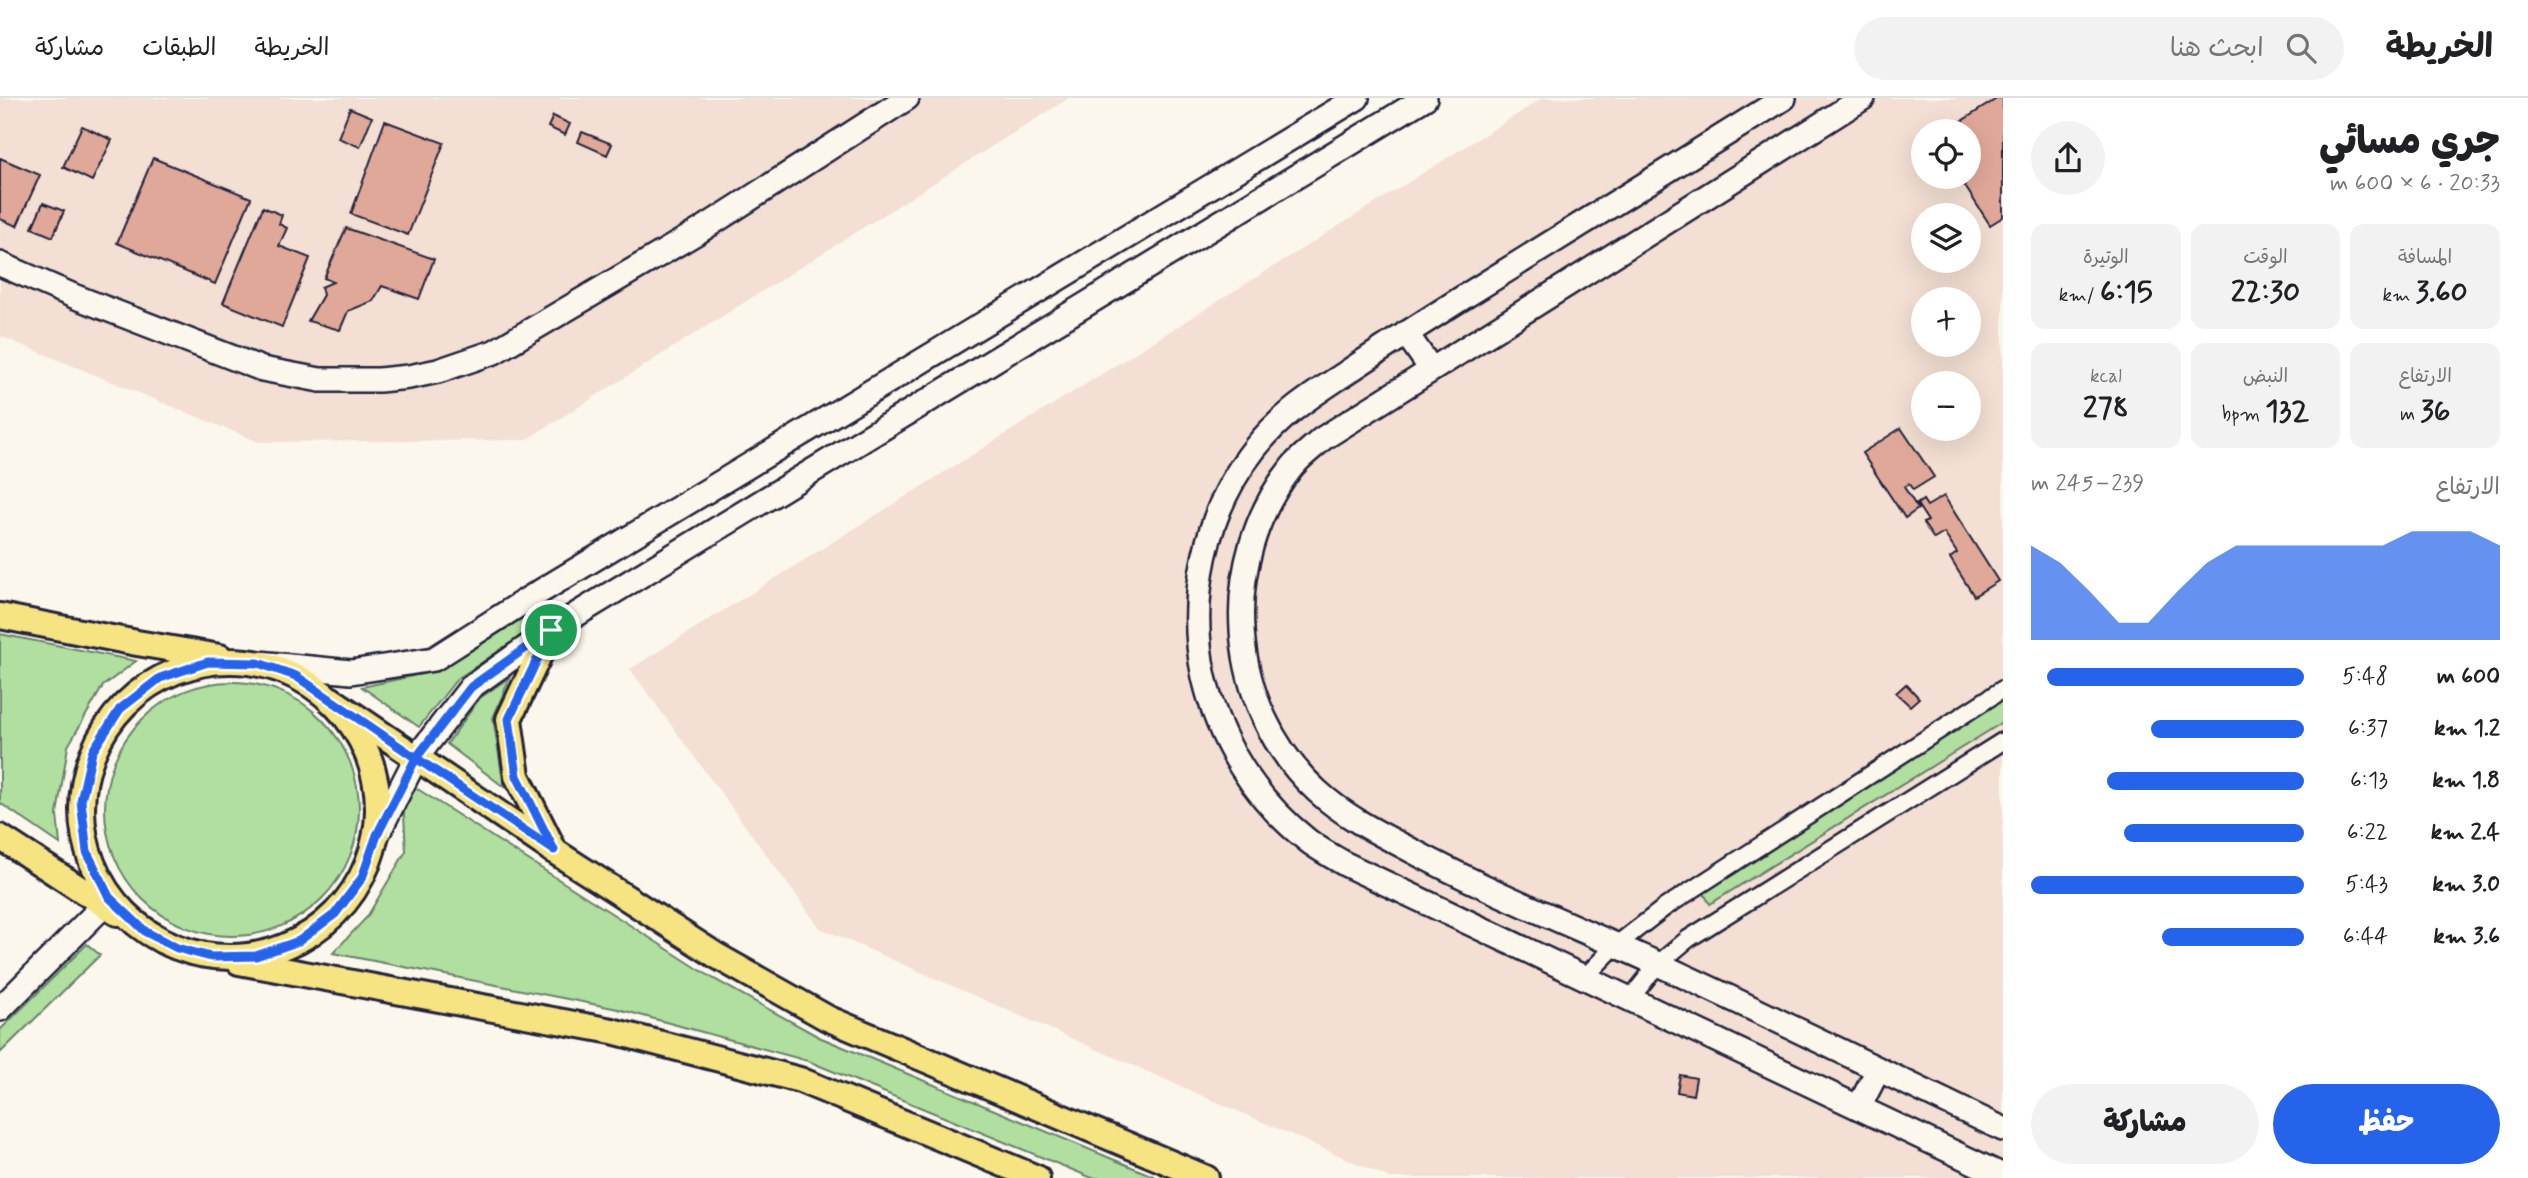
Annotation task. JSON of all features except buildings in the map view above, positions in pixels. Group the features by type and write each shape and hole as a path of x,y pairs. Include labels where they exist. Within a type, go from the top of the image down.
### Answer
{"main road":[{"path":"0,616 258,663 296,676 717,956 827,1018 1206,1178"},
{"path":"551,630 509,719 517,776 554,850"},
{"path":"146,932 109,897 87,852 81,801 92,752 120,709 160,678 208,662 258,663"},
{"path":"211,957 256,956 299,941 335,914 362,878 377,835 377,785 361,738 330,699"},
{"path":"0,837 146,932 177,948 334,982 612,1031 800,1080 1037,1178"}],"street":[{"path":"0,264 76,297 262,369 330,380 409,377 438,371 494,352 701,230 907,98"},
{"path":"258,663 351,672 434,659 540,592 1357,98"},
{"path":"377,835 416,758 471,687 551,630 1425,98"},
{"path":"1784,98 1406,332 1282,416 1253,450 1230,487 1212,527 1201,569 1198,602 1200,657 1209,699 1226,740 1248,778 1276,812 1308,842 1345,864 2003,1176"},
{"path":"1863,98 1322,439 1294,465 1273,495 1254,538 1241,596 1241,632 1246,667 1256,702 1272,734 1292,764 1316,790 1344,813 1435,863 1658,964 2003,1129"},
{"path":"1406,332 1432,369"},
{"path":"1584,978 1615,946 1672,903 2003,689"},
{"path":"1630,999 1658,964 1688,939 2003,741"},
{"path":"0,1009 104,905"},
{"path":"1859,1107 1878,1070"}],"shaded area":[{"path":"0,98 1069,98 526,440 259,442 0,336"},
{"path":"1543,98 2003,98 2003,1178 1390,1178 820,928 630,669"}],"green space":[{"path":"537,609 545,621 457,679 419,727 362,687 440,670"},
{"path":"0,634 136,661 103,686 68,746 57,814 60,844 0,803"},
{"path":"510,677 493,718 504,787 447,744 480,698"},
{"path":"232,682 257,685 280,692 292,697 322,719 344,749 349,761 356,784 359,809 356,834 349,857 344,869 322,899 292,921 280,926 257,933 232,936 207,933 184,926 172,921 142,899 120,869 115,857 108,834 105,809 108,784 115,761 120,749 142,719 172,697 184,692 207,685"},
{"path":"2003,698 2003,722 1710,904 1700,887"},
{"path":"402,779 714,979 819,1037 1158,1178 1092,1178 808,1061 618,1009 333,953 367,917 406,851"},
{"path":"87,944 100,955 0,1053 0,1030"}],"route":[{"path":"551,630 471,687 416,758 377,835 362,878 335,914 299,941 256,956 211,957 177,948 146,932 109,897 87,852 81,801 92,752 120,709 160,678 208,662 258,663 296,676 416,758 554,850 517,776 509,719 551,630"}]}
